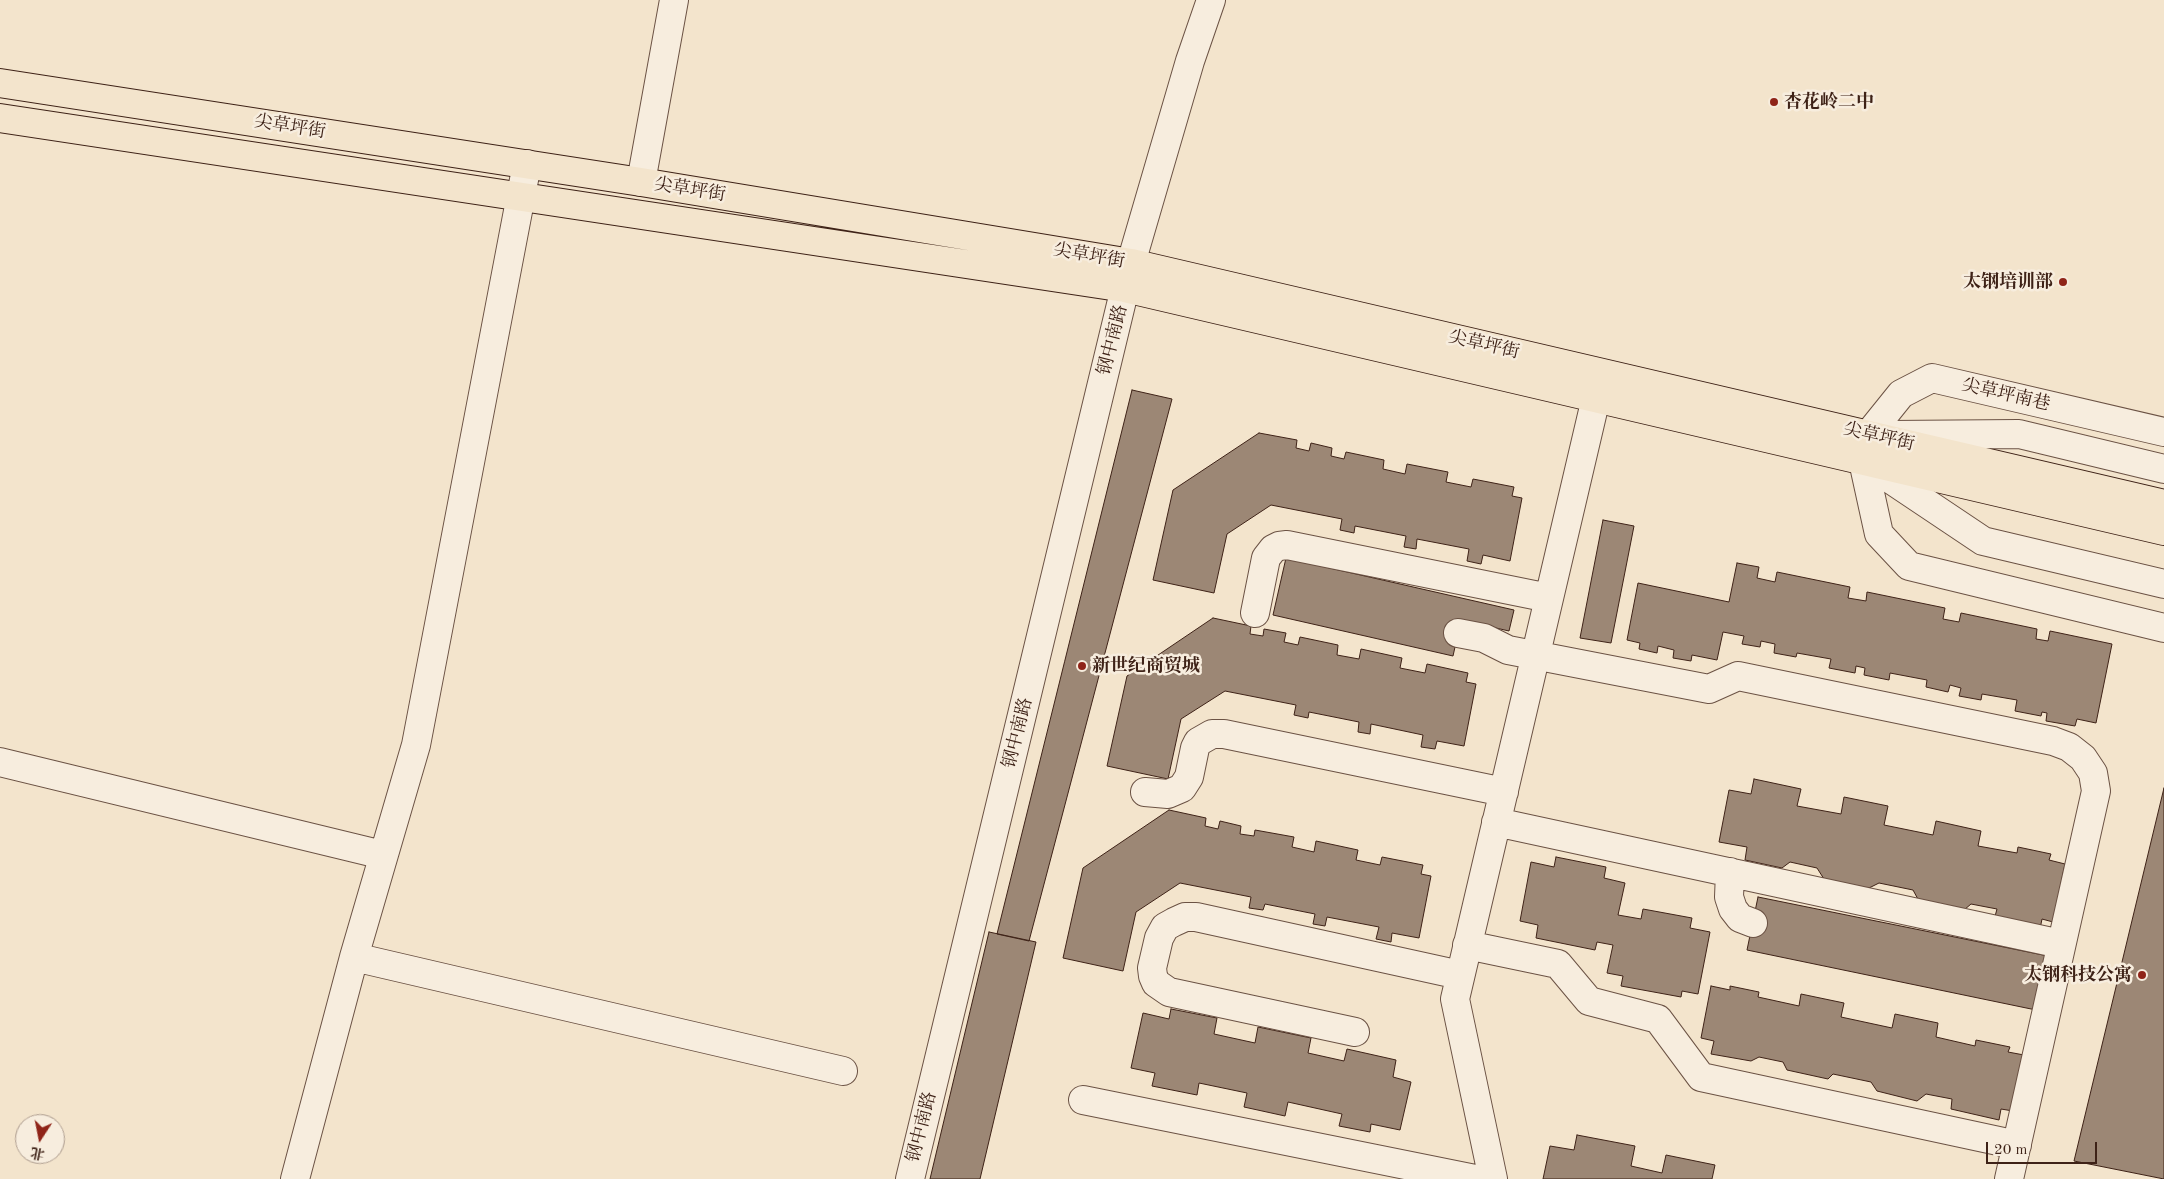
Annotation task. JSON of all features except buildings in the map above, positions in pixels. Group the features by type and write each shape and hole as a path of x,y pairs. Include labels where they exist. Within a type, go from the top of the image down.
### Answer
{"main road":[{"name":"尖草坪街","path":"0,83 641,182 1128,275 1866,448 2164,531"},
{"name":"尖草坪街","path":"0,118 521,197 1128,275 1596,398 2164,504"}],"street":[{"path":"641,182 674,0"},
{"name":"钢中南路","path":"910,1179 1128,275 1190,62 1211,0"},
{"path":"303,1177 354,957 416,745 527,164"},
{"name":"尖草坪南巷","path":"1866,448 1901,394 1932,378 2164,432"},
{"path":"1493,1179 1455,999 1596,398"},
{"path":"1866,448 2019,434 2164,469"},
{"path":"1866,448 1984,542 2164,584"},
{"path":"1866,448 1879,534 1909,566 2164,628"},
{"path":"1255,613 1268,553 1279,546 1288,545 1549,598"},
{"path":"1458,633 1484,638 1508,650 1709,689 1738,676 2053,741 2069,746 2083,758 2093,773 2096,791 2009,1179"},
{"path":"1145,792 1168,794 1182,788 1188,777 1198,742 1212,734 1224,734 1504,792"},
{"path":"0,762 383,855"},
{"path":"1496,822 2062,944"},
{"path":"1730,872 1729,897 1733,909 1740,918 1753,923"},
{"path":"1355,1032 1169,992 1156,983 1153,976 1152,968 1159,938 1165,927 1185,917 1196,917 1460,975"},
{"path":"1467,944 1558,964 1589,1001 1658,1019 1701,1077 2017,1145"},
{"path":"354,957 843,1071"},
{"path":"1083,1100 1475,1179"}],"place":[{"name":"杏花岭二中","path":"1774,102"},
{"name":"太钢培训部","path":"2063,282"},
{"name":"新世纪商贸城","path":"1082,666"},
{"name":"太钢科技公寓","path":"2142,975"}]}
